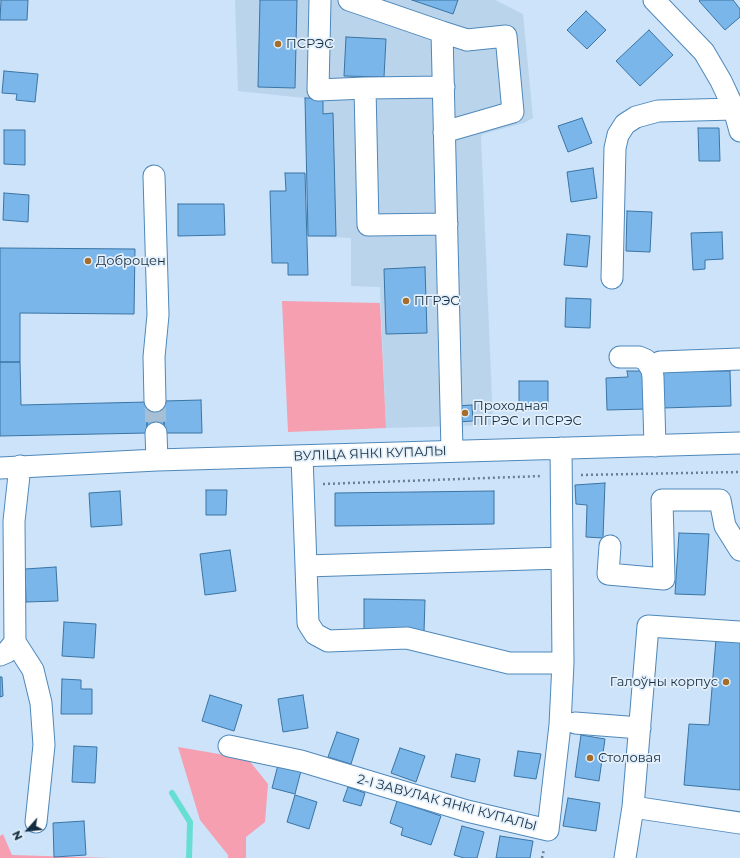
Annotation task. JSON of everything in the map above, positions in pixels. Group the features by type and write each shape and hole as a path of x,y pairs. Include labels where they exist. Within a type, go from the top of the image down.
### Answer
{"street":[{"path":"320,0 318,90 444,87"},
{"path":"349,0 467,40 506,36 513,112 444,132"},
{"path":"654,0 704,52 721,81 734,109 740,131"},
{"path":"442,32 452,451"},
{"path":"365,88 368,225 447,224"},
{"path":"612,278 615,148 618,135 625,124 636,117 658,111 734,109"},
{"path":"154,176 158,315 154,357 155,401"},
{"path":"620,357 639,357 646,360 652,370 654,377 655,446"},
{"path":"660,362 740,359"},
{"path":"156,432 157,460"},
{"name":"ВУЛІЦА ЯНКІ КУПАЛЫ","path":"0,468 157,460 740,443"},
{"name":"2-І ЗАВУЛАК ЯНКІ КУПАЛЫ","path":"229,746 301,761 467,811 548,830 560,726 563,663 561,448"},
{"path":"302,456 308,623 315,634 328,641 407,638 509,663 563,663"},
{"path":"20,466 14,521 8,648 33,670 41,703 44,745 36,822"},
{"path":"610,546 608,574 664,579 662,500 720,500 725,526 740,550"},
{"path":"306,566 562,558"},
{"path":"625,858 633,807 648,626 740,632"},
{"path":"574,723 640,728"},
{"path":"633,807 740,824"}],"path":[{"path":"303,484 561,475 740,472"}],"shaded area":[{"path":"235,0 495,0 523,14 533,118 524,123 483,134 481,136 493,425 386,428 380,287 351,286 351,238 308,236 305,98 238,91"},
{"path":"282,301 380,303 386,428 288,432"},
{"path":"178,747 248,759 268,784 265,822 246,837 246,858 228,858 228,855 200,820"},
{"path":"3,834 12,855 110,858 0,858 0,836"}],"building":[{"path":"1,0 28,0 27,20 0,20"},
{"name":"ПСРЭС","path":"260,0 297,0 295,88 258,87"},
{"path":"412,0 458,0 453,14"},
{"path":"733,0 740,9 740,17 725,30 699,1"},
{"path":"586,11 606,30 587,49 567,30"},
{"path":"649,30 673,55 640,86 616,61"},
{"path":"346,37 386,39 384,77 344,76"},
{"path":"4,71 38,74 35,102 16,100 17,94 2,93"},
{"path":"305,98 323,98 323,114 333,113 336,236 308,236"},
{"path":"582,118 592,143 568,152 558,126"},
{"path":"698,128 719,128 720,161 699,161"},
{"path":"4,130 25,130 25,165 4,164"},
{"path":"593,168 597,198 571,202 567,172"},
{"path":"285,173 305,173 308,275 288,275 288,263 272,263 270,191 286,191"},
{"path":"4,193 29,195 28,222 3,220"},
{"path":"178,204 224,204 225,235 178,236"},
{"path":"627,211 652,212 650,252 626,251"},
{"path":"722,232 723,259 705,260 705,269 693,270 691,233"},
{"path":"567,234 590,236 587,267 564,265"},
{"path":"0,248 135,249 134,314 20,313 20,362 0,362"},
{"name":"ПГРЭС","path":"425,267 427,333 386,334 384,269"},
{"path":"566,298 591,299 590,328 565,327"},
{"path":"0,362 20,362 21,405 147,402 147,433 0,436"},
{"path":"627,371 643,371 647,409 607,410 606,378 628,377"},
{"path":"730,371 731,406 662,408 660,372"},
{"path":"519,381 548,381 548,409 519,409"},
{"path":"201,400 202,433 164,433 164,401"},
{"path":"164,401 164,432 147,433 147,402"},
{"name":"Проходная ПГРЭС и ПСРЭС","path":"472,405 473,421 457,422 456,406"},
{"path":"605,483 603,538 586,537 587,505 576,504 575,485"},
{"path":"206,490 227,490 226,515 206,515"},
{"path":"120,491 122,525 91,527 89,493"},
{"path":"494,491 494,524 335,526 335,493"},
{"path":"679,533 709,534 705,595 675,594"},
{"path":"230,550 236,591 205,595 200,554"},
{"path":"56,567 58,601 26,602 25,569"},
{"path":"364,599 425,600 424,632 364,631"},
{"path":"64,622 96,624 94,658 62,656"},
{"name":"Галоўны корпус","path":"716,639 740,641 740,790 684,785 689,724 709,725"},
{"path":"0,677 2,677 3,696 0,697"},
{"path":"62,679 81,680 81,689 92,689 92,714 61,714"},
{"path":"210,695 242,705 234,731 202,721"},
{"path":"303,695 308,728 283,732 278,699"},
{"path":"337,732 359,739 351,764 328,757"},
{"name":"Столовая","path":"581,735 605,739 599,781 575,777"},
{"path":"74,746 97,747 95,783 72,782"},
{"path":"400,748 425,756 416,782 391,773"},
{"path":"518,751 541,754 536,779 514,776"},
{"path":"456,754 480,759 475,782 451,777"},
{"path":"278,765 301,771 295,794 272,788"},
{"path":"348,787 365,793 361,806 343,801"},
{"path":"295,795 317,802 309,829 287,822"},
{"path":"568,798 600,803 596,831 563,826"},
{"path":"397,801 441,816 431,845 401,835 403,828 390,823"},
{"path":"84,821 86,855 54,857 53,823"},
{"path":"462,826 484,832 477,858 464,858 454,855"},
{"path":"500,836 533,841 530,858 496,858"}],"waterway":[{"path":"172,793 190,822 189,858"}],"tunnel":[{"path":"155,401 156,433"}],"place":[{"name":"ПСРЭС","path":"278,44"},
{"name":"Доброцен","path":"88,261"},
{"name":"ПГРЭС","path":"406,301"},
{"name":"Проходная ПГРЭС и ПСРЭС","path":"465,413"},
{"name":"Галоўны корпус","path":"726,682"},
{"name":"Столовая","path":"590,758"}]}
